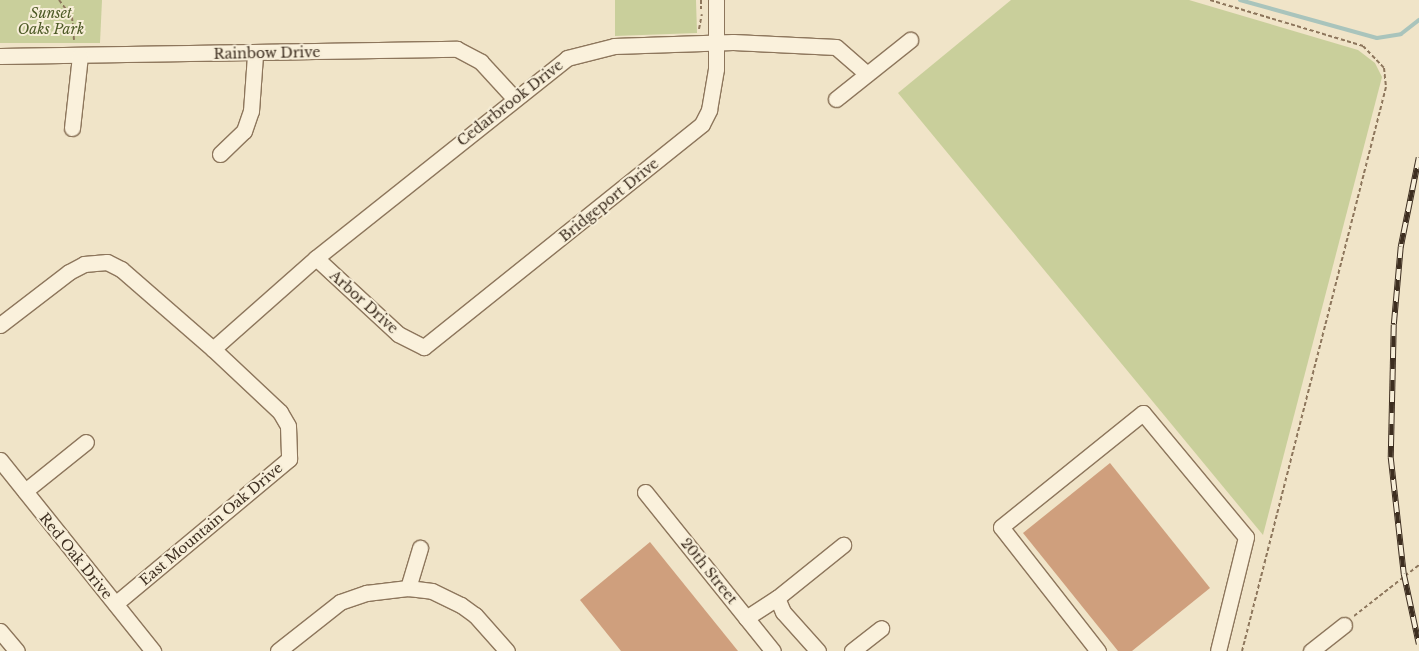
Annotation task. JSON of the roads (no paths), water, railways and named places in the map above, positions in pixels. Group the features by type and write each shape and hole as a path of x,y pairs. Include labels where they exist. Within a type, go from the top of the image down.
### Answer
{"street":[{"name":"Bridgeport Drive","path":"414,345 424,347 702,124 709,110 716,69 716,0"},
{"path":"836,99 910,40"},
{"name":"Cedarbrook Drive","path":"213,349 316,258 567,58 585,51 614,46 717,42 836,47 867,74"},
{"name":"Rainbow Drive","path":"0,56 255,55 457,49 481,62 515,99"},
{"path":"72,128 77,55"},
{"path":"220,154 244,131 251,111 255,55"},
{"name":"Arbor Drive","path":"316,258 414,345"},
{"name":"East Mountain Oak Drive","path":"0,325 69,272 96,261 121,269 213,349 280,412 291,435 290,458 115,604"},
{"path":"1098,651 1001,527 1143,413 1246,537 1218,651"},
{"path":"25,491 86,442"},
{"name":"Red Oak Drive","path":"0,460 153,651"},
{"name":"20th Street","path":"644,492 773,651"},
{"path":"746,618 777,598 843,544"},
{"path":"408,588 420,548"},
{"path":"278,651 340,602 366,593 408,588 432,591 460,604 475,614 507,651"},
{"path":"777,598 783,612 818,651"},
{"path":"1311,651 1344,625"},
{"path":"852,651 881,628"},
{"path":"0,631 17,651"}],"waterway":[{"path":"1240,0 1377,38 1401,34 1419,20"}],"railway":[{"path":"1419,158 1401,247 1394,325 1391,458 1404,574 1419,644"}],"park label":[{"name":"Sunset Oaks Park","path":"51,22"}]}
